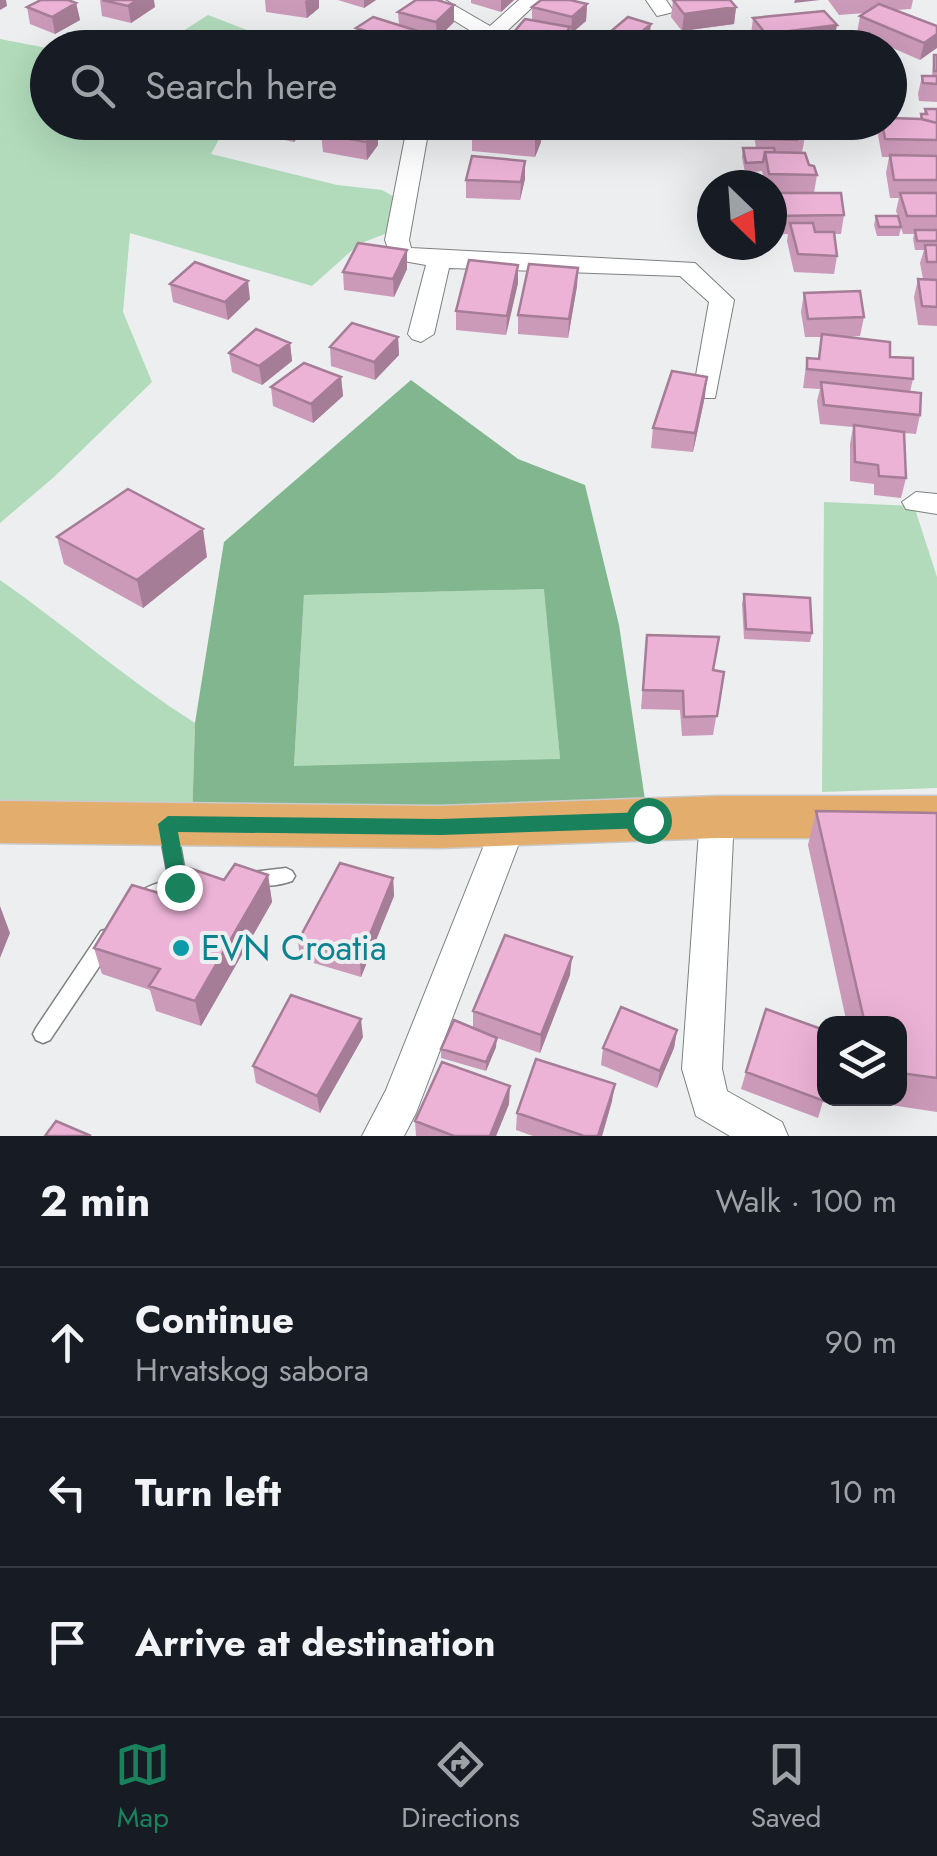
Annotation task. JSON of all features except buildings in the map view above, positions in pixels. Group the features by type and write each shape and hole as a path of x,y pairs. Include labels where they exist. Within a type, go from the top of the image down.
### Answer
{"main road":[{"path":"0,822 509,825 717,817 937,818"}],"street":[{"path":"430,0 470,30"},
{"path":"496,30 530,0"},
{"path":"416,140 397,240 401,254 438,260 632,270 686,268 722,300 706,392"},
{"path":"421,334 438,260"},
{"path":"717,817 702,1069 710,1103 768,1136"},
{"path":"382,1136 402,1100 509,825"}],"lane":[{"path":"168,824 179,887"},
{"path":"43,1034 128,907 160,890 286,876"}],"green space":[{"path":"208,15 247,30 185,30"},
{"path":"0,39 30,45 30,140 219,140 211,154 337,185 382,190 398,199 390,232 359,244 312,286 130,233 123,312 152,382 54,477 0,523"},
{"path":"411,380 518,459 585,485 619,625 648,820 192,824 195,723 224,542","holes":["544,589 560,759 294,766 304,595"]},
{"path":"824,502 914,506 937,577 937,788 822,792"},
{"path":"0,580 195,723 192,824 0,822"},
{"path":"545,589 560,760 294,767 304,595"}],"place":[{"name":"EVN Croatia","path":"181,948"}],"route":[{"path":"179,887 168,824 440,827 648,820"}]}
